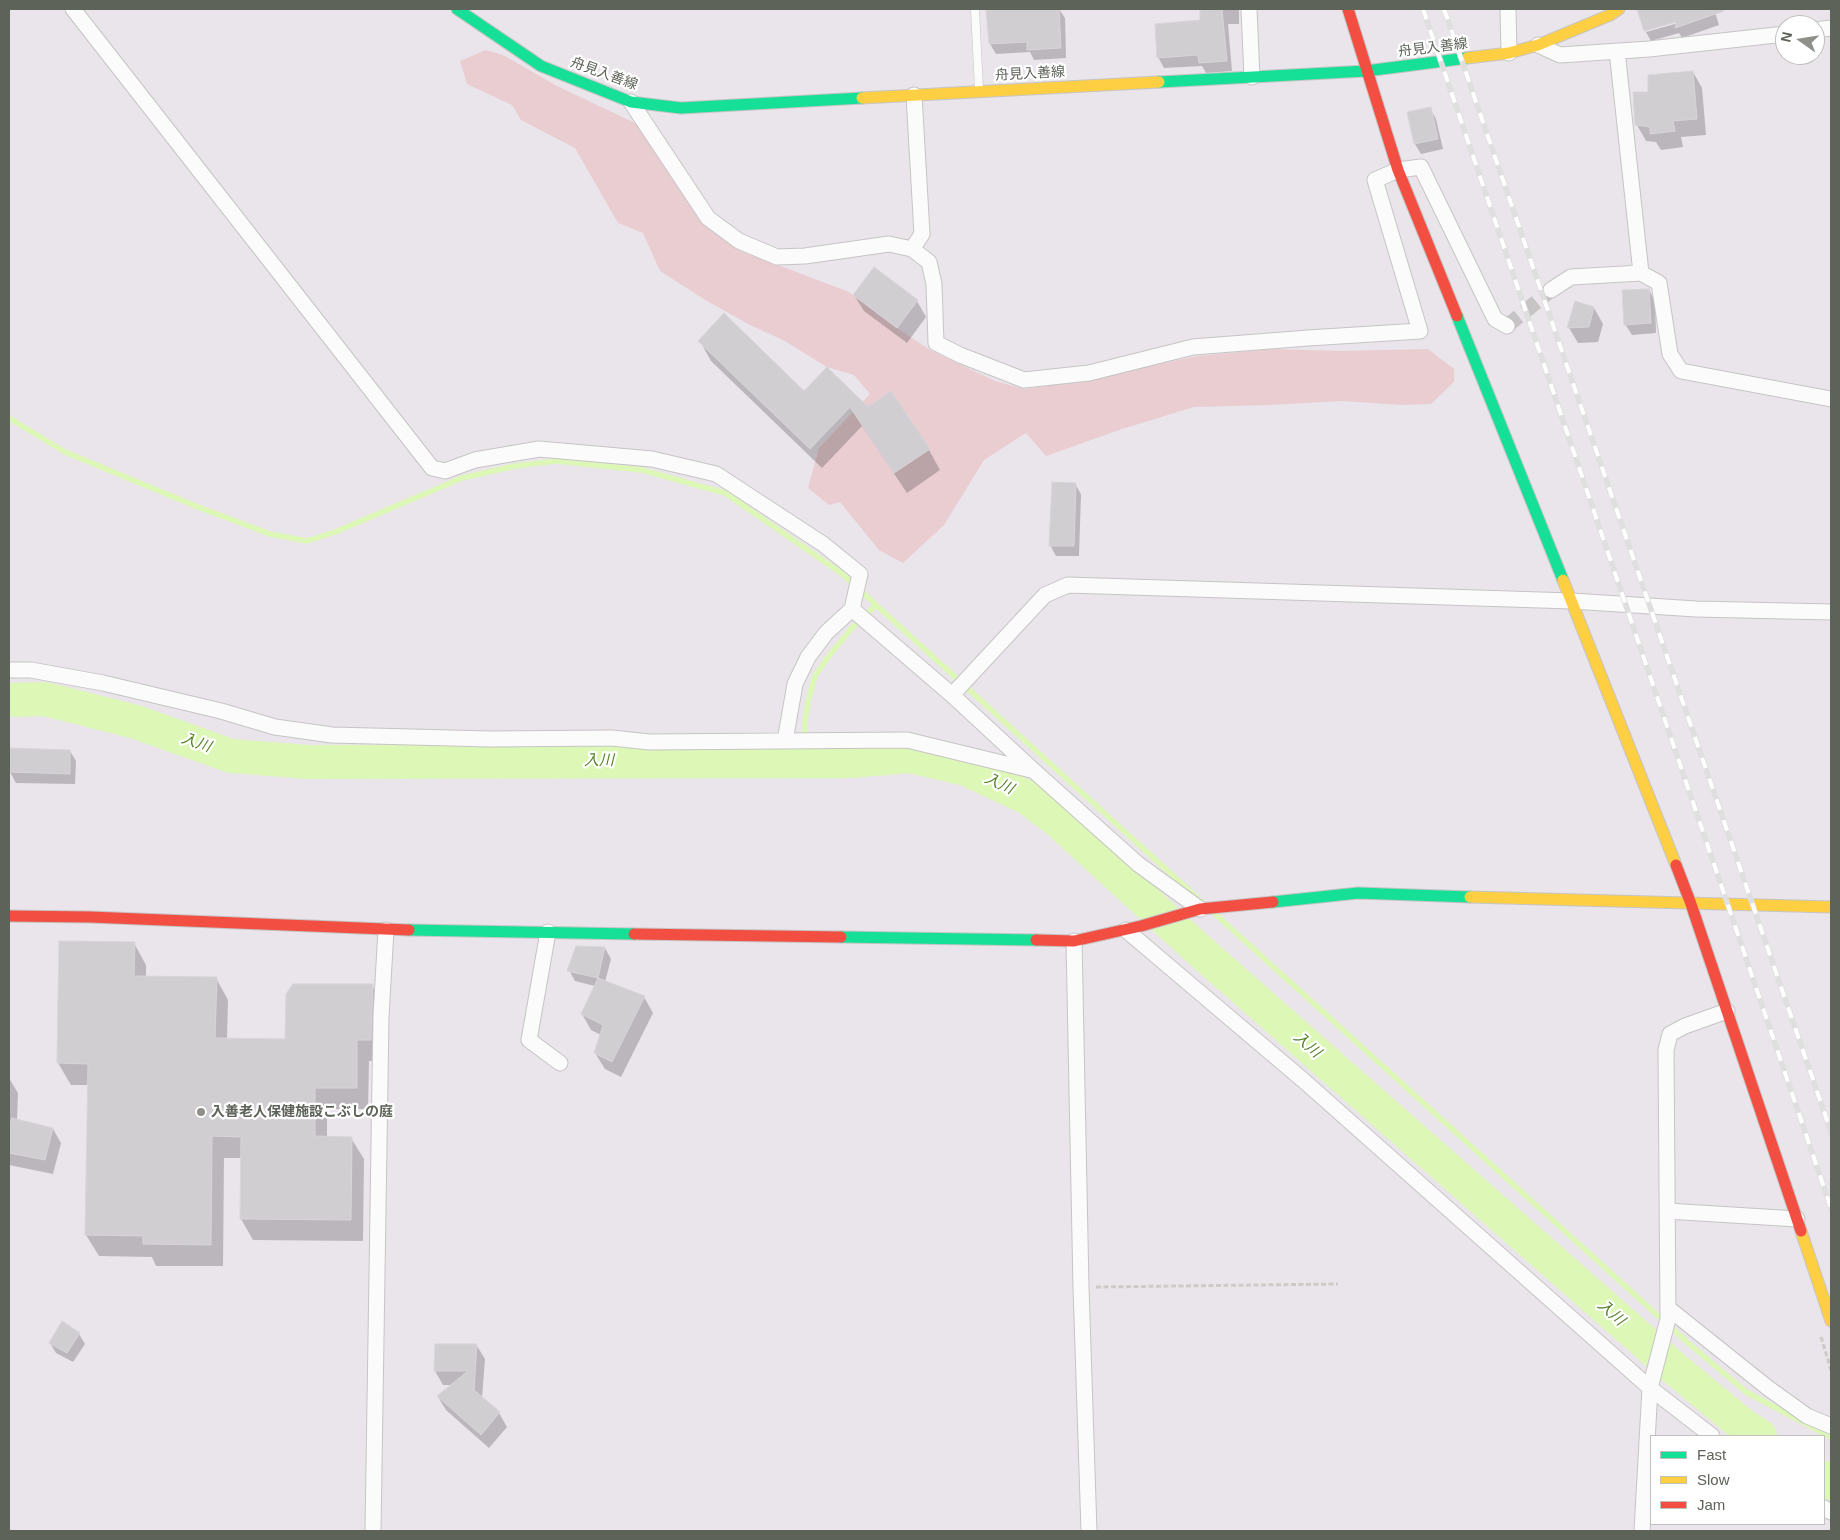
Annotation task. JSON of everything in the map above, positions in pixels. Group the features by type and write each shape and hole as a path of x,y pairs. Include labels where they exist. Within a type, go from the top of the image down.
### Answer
{"street":[{"path":"73,9 432,468 446,471 475,460 539,448 652,458 716,474 823,544 860,574 852,609 826,633 808,657 796,684 785,741"},
{"name":"舟見入善線","path":"457,9 541,66 631,102 680,108 1366,71 1509,53 1538,45 1610,15 1619,9"},
{"path":"1249,9 1252,77"},
{"path":"1348,9 1398,170 1572,601 1691,904 1831,1321"},
{"path":"1508,9 1509,53"},
{"path":"1538,45 1560,55 1775,35"},
{"path":"1617,51 1641,273"},
{"path":"912,249 922,234 914,95"},
{"path":"631,102 708,218 739,241 777,258 889,244 912,249 929,262 934,284 936,342 960,355 1024,380 1089,373 1193,347 1420,331 1375,180 1398,170 1421,167 1495,319 1507,326"},
{"path":"1550,290 1571,277 1641,273 1659,283 1670,354 1681,371 1831,399"},
{"path":"952,695 1046,595 1068,585 1572,601 1696,608 1831,612"},
{"path":"852,609 952,695 1033,770 1193,911"},
{"path":"9,670 31,670 102,684 221,711 275,727 332,735 490,739 612,738 649,742 907,740 1033,770"},
{"path":"9,916 90,917 386,930 1074,941 1142,926 1193,911 1358,893 1831,907"},
{"path":"373,1531 381,1016 386,930"},
{"path":"1126,930 1303,1080 1650,1388 1711,1435"},
{"path":"548,932 529,1040 560,1063"},
{"path":"1074,941 1080,1287 1089,1531"},
{"path":"1642,1531 1650,1388 1668,1314 1666,1050 1670,1034 1685,1026 1727,1011"},
{"path":"1667,1211 1797,1219"},
{"path":"1668,1314 1807,1416 1831,1426"}],"lane":[{"path":"975,9 979,92"}],"path":[{"path":"1080,1287 1338,1284"}],"shaded area":[{"path":"486,50 503,55 557,86 637,124 705,225 741,251 849,292 930,350 995,381 1025,389 1098,377 1197,356 1271,349 1340,351 1428,349 1454,369 1454,382 1431,404 1401,405 1343,401 1194,407 1122,429 1046,456 1026,433 984,460 944,525 903,563 879,550 840,502 829,505 808,488 819,448 870,394 854,375 827,367 783,340 750,325 707,301 660,271 643,233 618,223 575,148 521,120 512,105 467,84 460,61"}],"building":[{"path":"986,9 1059,9 1061,48 1027,50 1027,42 989,44"},
{"path":"1200,9 1222,9 1227,61 1199,63 1198,55 1157,58 1155,24 1200,20"},
{"path":"1637,9 1723,9 1724,11 1675,28 1676,22 1644,31"},
{"path":"1693,71 1697,119 1673,121 1675,131 1650,134 1650,127 1635,125 1633,92 1648,92 1648,75"},
{"path":"1431,107 1438,139 1414,144 1407,112"},
{"path":"874,267 918,300 897,328 853,295"},
{"path":"1649,289 1651,323 1624,325 1622,290"},
{"path":"1575,301 1594,307 1589,327 1567,328"},
{"path":"724,313 804,391 827,367 868,407 891,391 930,449 894,473 850,407 810,449 698,341"},
{"path":"1052,482 1076,483 1074,546 1049,546"},
{"path":"10,748 70,750 70,774 9,772"},
{"name":"入善老人保健施設こぶしの庭","path":"59,941 135,942 134,976 217,977 215,1038 285,1039 286,994 293,984 373,984 371,1040 357,1040 357,1088 315,1088 315,1136 352,1137 351,1220 240,1219 241,1137 212,1136 211,1245 143,1244 143,1236 85,1235 88,1064 57,1063"},
{"path":"576,946 605,947 598,978 567,971"},
{"path":"598,978 645,996 612,1062 594,1053 603,1025 581,1014"},
{"path":"12,1118 53,1128 45,1160 9,1153 9,1127"},
{"path":"62,1321 80,1333 67,1353 49,1343"},
{"path":"435,1344 477,1344 474,1390 500,1412 481,1435 437,1396 468,1371 434,1371"}],"waterway":[{"path":"9,418 65,452 198,507 270,534 307,541 335,532 462,478 515,466 556,461 642,470 725,493 841,573 1203,903"},
{"path":"805,761 805,722 808,701 815,676 852,628 876,605"},
{"name":"入川","path":"9,700 45,699 136,722 231,756 309,762 851,761 909,756 966,769 1026,797 1058,821 1199,950 1674,1368 1744,1426 1758,1435"},
{"path":"1214,913 1687,1342 1746,1392 1831,1437"},
{"name":"入川","path":"1825,1479 1831,1483"}],"tunnel":[{"path":"1507,326 1551,290"}],"railway":[{"path":"1423,9 1831,1208"},
{"path":"1444,9 1831,1132"}],"traffic: fast":[{"path":"457,9 541,66 631,102 681,108 862,98"},
{"path":"1159,82 1366,71 1467,58"},
{"path":"1457,316 1563,580"},
{"path":"1273,902 1358,893 1470,897"},
{"path":"409,930 634,934"},
{"path":"841,937 1036,940"}],"traffic: slow":[{"path":"1467,58 1509,53 1538,45 1610,15 1619,9"},
{"path":"862,98 1159,82"},
{"path":"1563,580 1676,865"},
{"path":"1470,897 1831,907"},
{"path":"1801,1231 1831,1321"}],"traffic: jam":[{"path":"1348,9 1398,170 1457,316"},
{"path":"1676,865 1691,904 1801,1231"},
{"path":"1036,940 1074,941 1141,926 1200,909 1273,902"},
{"path":"9,916 90,917 409,930"},
{"path":"634,934 841,937"}],"place":[{"name":"入善老人保健施設こぶしの庭","path":"201,1112"}]}
